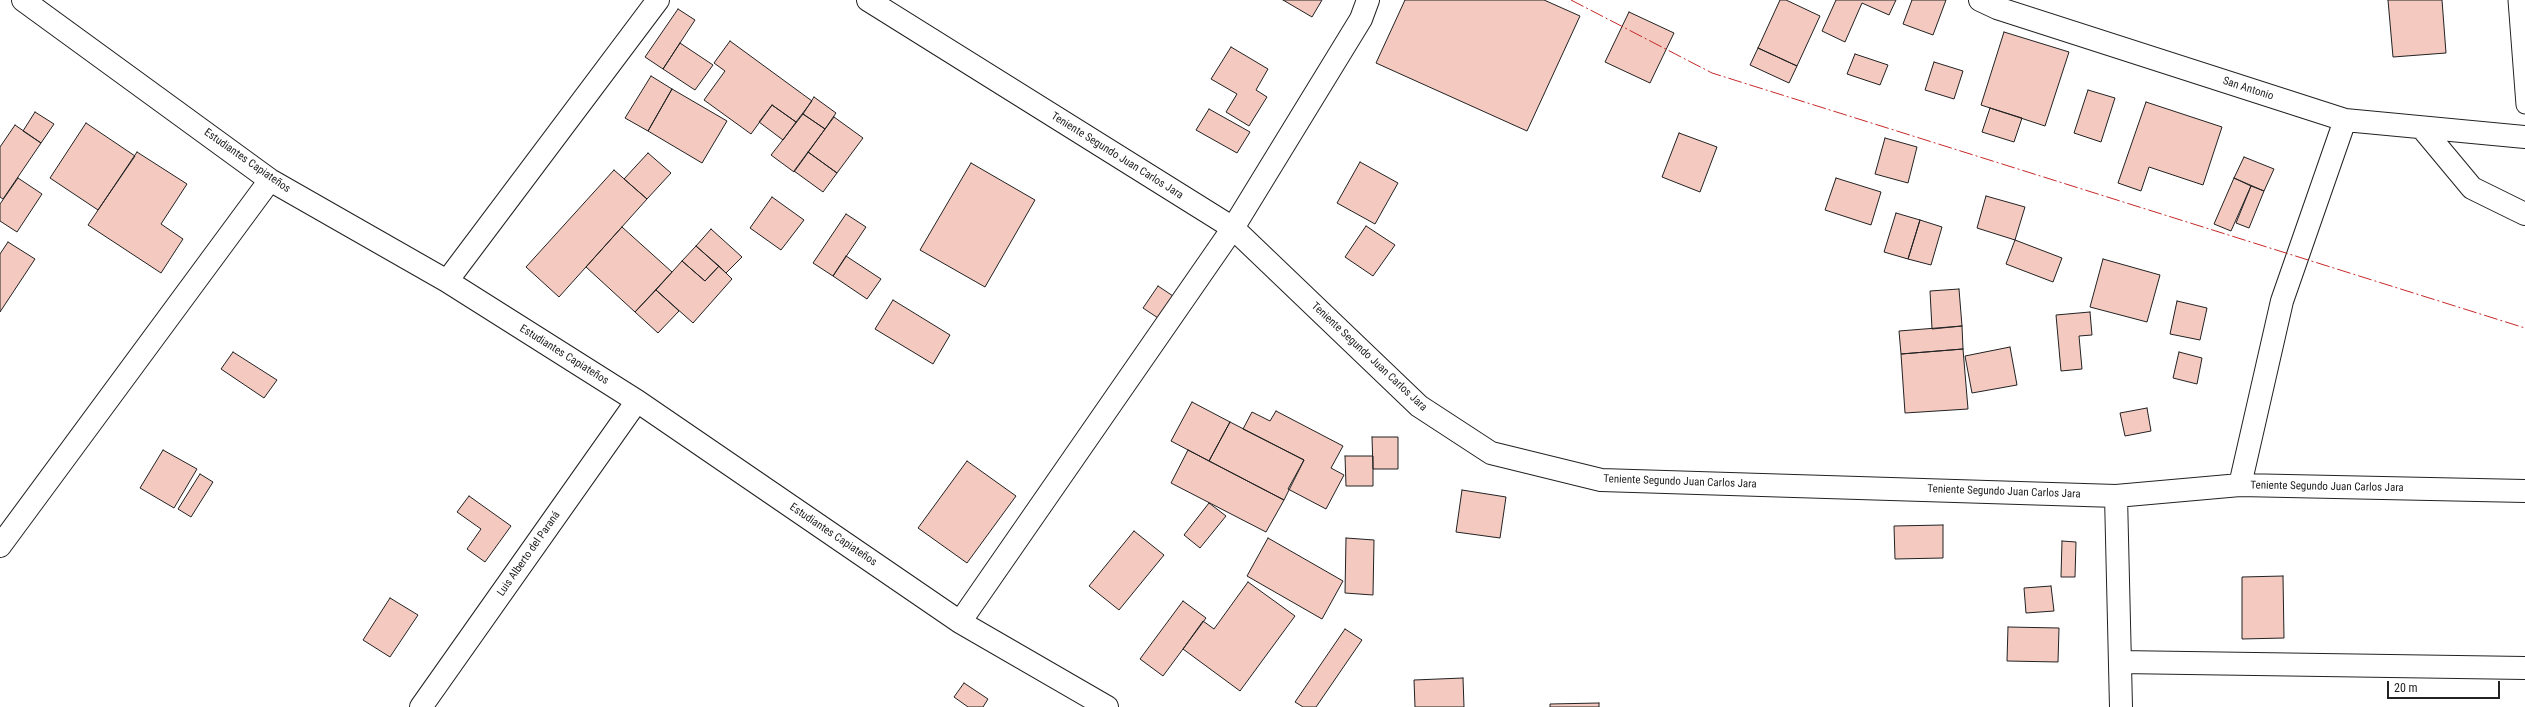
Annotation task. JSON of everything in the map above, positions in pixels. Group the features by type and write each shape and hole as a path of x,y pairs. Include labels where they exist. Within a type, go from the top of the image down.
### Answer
{"street":[{"name":"Estudiantes Capiateños","path":"23,0 270,180 447,281 637,401 960,622 1107,707"},
{"path":"447,281 658,0"},
{"name":"Teniente Segundo Juan Carlos Jara","path":"868,0 1233,228 1419,406 1492,453 1601,480 2116,496 2240,485 2525,491"},
{"path":"960,622 1233,228 1361,19 1368,0"},
{"name":"San Antonio","path":"1992,3 2345,120 2525,137"},
{"path":"2240,485 2282,301 2345,120"},
{"path":"2422,128 2472,188 2525,214"},
{"path":"0,546 270,180"},
{"name":"Luis Alberto del Paraná","path":"421,707 637,401"},
{"path":"2116,496 2121,707"},
{"path":"2120,662 2525,668"}],"lane":[{"path":"2518,0 2525,106"}],"building":[{"path":"1283,0 1322,0 1312,17"},
{"path":"1405,0 1544,0 1580,16 1527,131 1376,63"},
{"path":"1780,0 1786,0 1820,16 1797,66 1758,48"},
{"path":"1836,0 1896,0 1889,15 1862,3 1845,42 1822,31"},
{"path":"1912,0 1946,0 1933,35 1903,24"},
{"path":"2388,0 2442,0 2446,53 2393,57"},
{"path":"678,9 695,20 663,69 645,57"},
{"path":"1629,12 1674,33 1650,83 1605,62"},
{"path":"2004,32 2069,52 2045,126 1981,105"},
{"path":"730,41 812,101 796,122 772,105 751,134 704,100 725,71 714,63"},
{"path":"680,43 713,65 695,90 663,69"},
{"path":"1231,47 1268,69 1256,90 1267,97 1249,126 1226,112 1237,94 1211,79"},
{"path":"1758,48 1797,66 1789,83 1750,65"},
{"path":"1855,54 1888,65 1880,85 1847,74"},
{"path":"1934,62 1963,71 1954,99 1925,90"},
{"path":"651,76 672,89 648,131 625,118"},
{"path":"672,89 727,121 702,163 648,131"},
{"path":"2088,90 2115,98 2101,142 2074,133"},
{"path":"814,97 836,113 825,129 803,114"},
{"path":"2146,102 2222,127 2203,185 2149,167 2141,191 2118,183"},
{"path":"772,105 796,122 783,140 759,122"},
{"path":"1990,108 2022,118 2014,142 1982,132"},
{"path":"1209,109 1250,132 1237,153 1196,130"},
{"path":"35,112 54,124 41,143 23,131"},
{"path":"803,114 825,129 794,172 771,155"},
{"path":"834,117 863,138 837,173 808,152"},
{"path":"86,123 135,156 98,210 50,178"},
{"path":"15,125 41,143 3,199 0,197 0,147"},
{"path":"1679,133 1717,147 1700,192 1662,177"},
{"path":"1885,138 1917,147 1908,183 1875,174"},
{"path":"137,152 187,184 161,224 183,239 161,273 88,225"},
{"path":"808,152 837,173 823,192 794,171"},
{"path":"648,153 671,173 647,199 624,179"},
{"path":"2244,157 2274,169 2264,191 2234,178"},
{"path":"1360,162 1398,183 1375,224 1337,203"},
{"path":"971,163 1035,200 985,287 920,250"},
{"path":"614,170 647,199 559,297 526,267"},
{"path":"18,178 42,194 17,232 0,221 0,204"},
{"path":"1836,178 1881,192 1871,225 1825,210"},
{"path":"2234,178 2251,186 2231,231 2214,224"},
{"path":"2251,186 2264,191 2249,228 2236,223"},
{"path":"1986,196 2025,207 2015,240 1977,228"},
{"path":"772,197 804,220 781,250 750,228"},
{"path":"1896,213 1920,220 1908,259 1884,252"},
{"path":"846,214 866,227 833,276 813,263"},
{"path":"1920,220 1942,227 1931,265 1908,259"},
{"path":"1366,226 1395,245 1373,276 1345,257"},
{"path":"622,227 672,272 635,312 586,267"},
{"path":"711,229 742,257 726,273 696,246"},
{"path":"2015,240 2062,258 2053,282 2006,264"},
{"path":"8,242 35,259 0,312 0,254"},
{"path":"696,246 719,266 705,281 682,261"},
{"path":"846,256 881,279 867,299 833,276"},
{"path":"2103,259 2160,275 2147,322 2090,307"},
{"path":"682,261 705,281 719,266 732,279 693,323 656,290"},
{"path":"1158,286 1176,298 1161,320 1143,308"},
{"path":"1959,289 1962,326 1932,329 1930,291"},
{"path":"656,290 679,311 658,333 635,312"},
{"path":"893,300 950,335 933,364 875,329"},
{"path":"2177,301 2207,308 2200,340 2170,334"},
{"path":"2090,312 2092,335 2079,336 2082,369 2061,371 2056,315"},
{"path":"1962,326 1963,349 1901,354 1899,331"},
{"path":"2010,347 2017,385 1972,393 1965,356"},
{"path":"1963,349 1968,409 1905,413 1901,354"},
{"path":"233,352 277,380 264,398 221,369"},
{"path":"2179,352 2202,358 2197,384 2173,378"},
{"path":"1192,402 1230,422 1209,461 1171,441"},
{"path":"2147,408 2151,431 2125,436 2120,413"},
{"path":"1276,411 1343,446 1331,468 1344,475 1326,509 1288,489 1304,460 1243,429 1252,412 1270,421"},
{"path":"1230,422 1304,460 1284,500 1209,461"},
{"path":"1372,437 1398,437 1398,469 1373,469"},
{"path":"163,450 197,469 174,508 140,488"},
{"path":"1188,450 1284,500 1266,532 1171,483"},
{"path":"1345,456 1373,456 1373,486 1346,486"},
{"path":"967,461 1016,496 967,563 918,528"},
{"path":"200,474 213,482 191,517 178,509"},
{"path":"1462,490 1506,497 1500,538 1456,532"},
{"path":"469,496 511,526 485,562 467,549 481,529 457,512"},
{"path":"1209,503 1226,516 1200,548 1184,535"},
{"path":"1943,525 1943,558 1895,559 1894,526"},
{"path":"1134,531 1164,555 1119,610 1089,586"},
{"path":"1268,538 1343,581 1322,619 1247,576"},
{"path":"1346,538 1374,540 1373,595 1345,593"},
{"path":"2062,541 2076,542 2075,577 2061,577"},
{"path":"2283,576 2284,638 2242,639 2242,577"},
{"path":"1248,582 1295,616 1240,691 1183,649 1203,621 1214,629"},
{"path":"2051,586 2054,611 2026,613 2024,588"},
{"path":"390,598 418,615 390,657 363,640"},
{"path":"1183,601 1206,618 1163,676 1140,659"},
{"path":"2008,627 2059,628 2058,662 2007,661"},
{"path":"1345,629 1362,640 1316,707 1303,707 1295,702"},
{"path":"1463,678 1464,707 1415,707 1414,680"},
{"path":"964,683 988,699 983,707 968,707 954,697"},
{"path":"1599,703 1599,707 1550,707 1550,704"}],"power":[{"path":"1571,0 1712,73 2525,328"}]}
